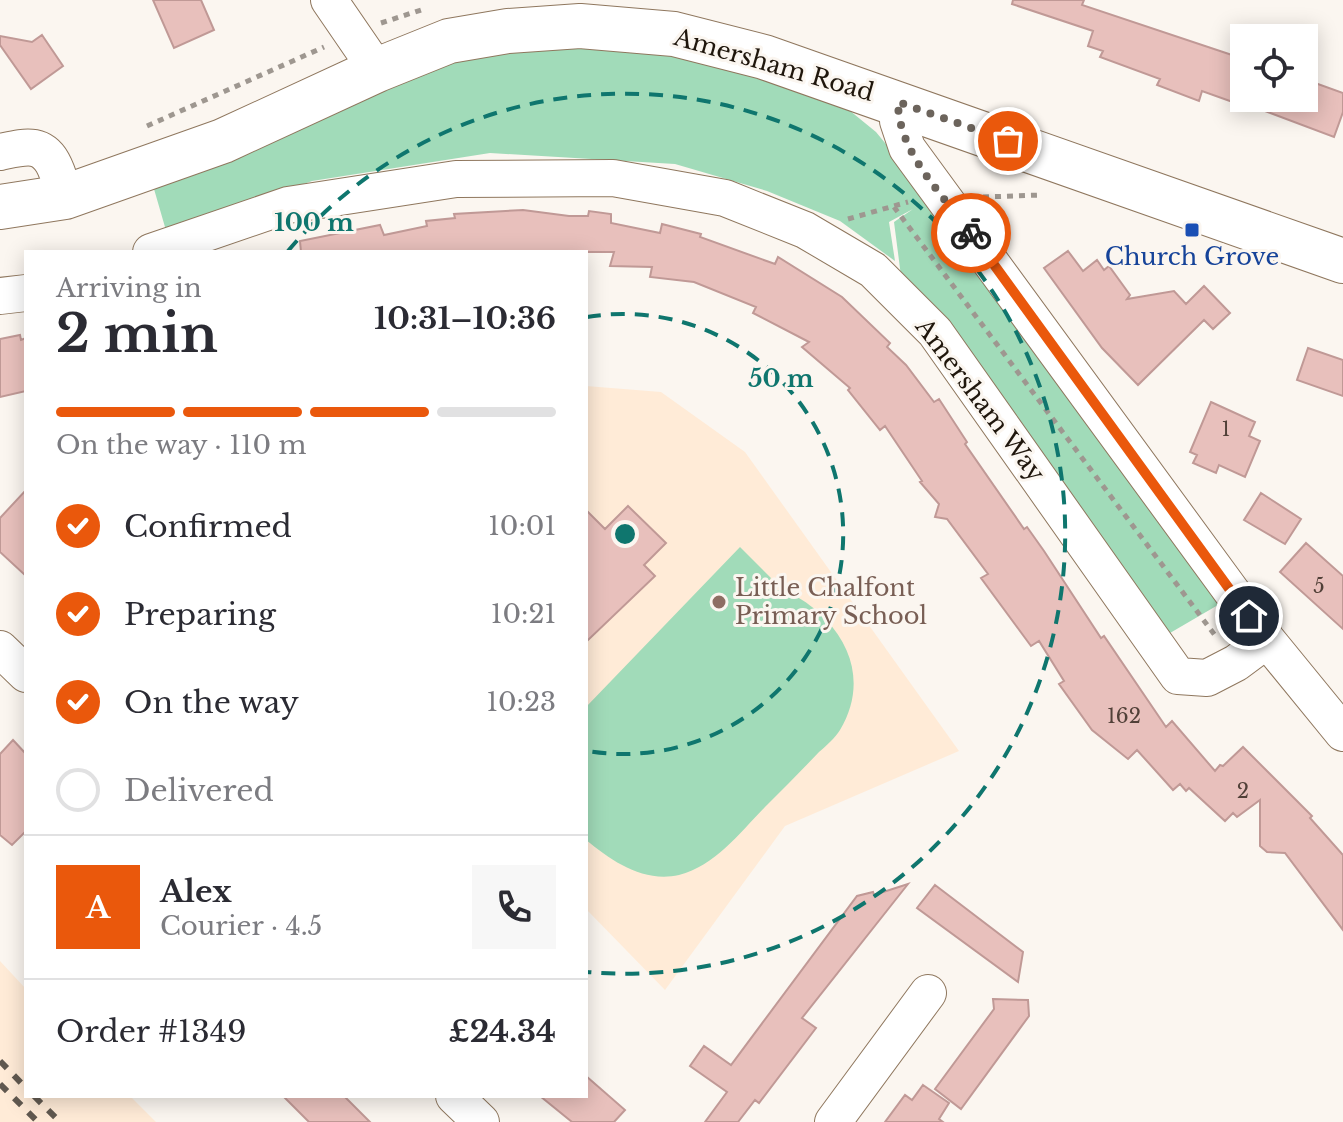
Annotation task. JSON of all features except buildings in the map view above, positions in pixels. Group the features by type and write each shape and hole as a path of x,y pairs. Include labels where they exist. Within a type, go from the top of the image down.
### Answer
{"main road":[{"name":"Amersham Road","path":"0,207 65,197 223,141 377,70 449,41 508,31 580,13 764,57 1343,261"}],"street":[{"path":"329,0 377,70"},
{"path":"898,102 898,121 907,148 1267,640 1343,733"},
{"path":"0,152 34,148 48,155 65,197"},
{"name":"Amersham Way","path":"157,250 288,205 456,179 613,178 725,198 805,230 873,270 935,332 1178,676 1207,678 1236,663 1267,640"},
{"path":"0,296 24,293"},
{"path":"0,649 24,672"},
{"path":"833,1122 928,993"},
{"path":"456,1098 481,1122"}],"path":[{"path":"140,129 391,18 431,7"},
{"path":"894,207 1236,663"}],"shaded area":[{"name":"Little Chalfont Primary School","path":"588,386 661,392 745,452 959,751 785,826 665,990 588,911"},
{"path":"0,961 24,987 24,1098 132,1098 156,1122 0,1122"}],"green space":[{"path":"609,39 822,88 876,132 931,199 1230,598 1170,633 901,276 894,222 913,209 889,222 895,261 840,221 767,191 675,164 490,153 312,181 167,234 154,189 309,119 417,64"},
{"path":"740,547 771,578 763,589 798,597 819,613 844,645 853,672 852,701 836,736 717,855 693,870 666,877 629,868 588,842 588,705"}],"railway":[{"path":"0,1061 24,1086"},
{"path":"0,1084 38,1122"},
{"path":"36,1098 60,1122"}],"way so far":[{"path":"971,233 907,148 898,121 898,102 1008,141"}],"place":[{"name":"Church Grove","path":"1192,230"},
{"name":"Little Chalfont Primary School","path":"719,602"}],"route":[{"path":"971,233 1249,616"}]}
